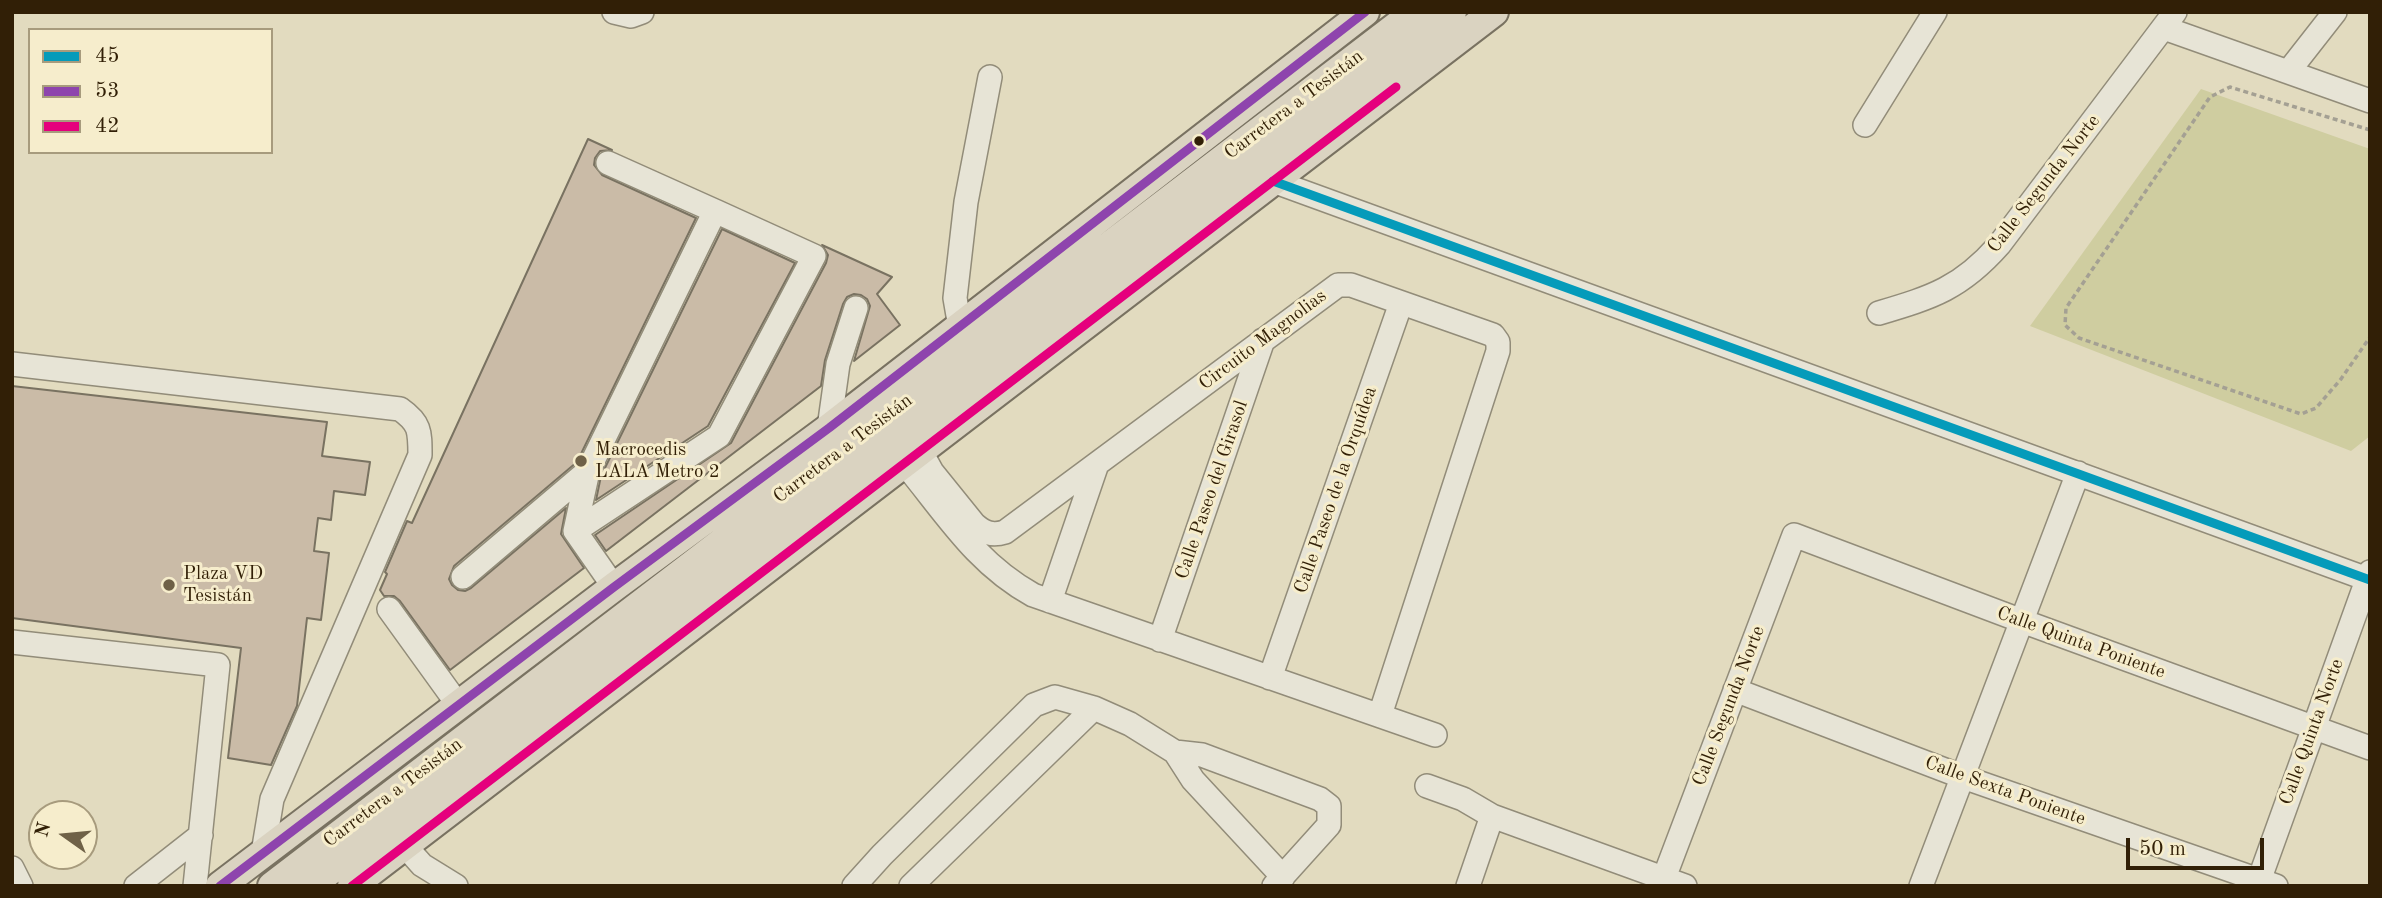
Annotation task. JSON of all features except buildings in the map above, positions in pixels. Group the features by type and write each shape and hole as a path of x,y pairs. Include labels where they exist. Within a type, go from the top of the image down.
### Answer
{"main road":[{"path":"220,886 614,587 829,428 1365,12"},
{"name":"Carretera a Tesistán","path":"1079,283 1415,12"},
{"name":"Carretera a Tesistán","path":"272,886 1079,283 1452,12"},
{"path":"352,886 377,877 405,846 1494,12"},
{"path":"1069,243 1079,283 1114,303"},
{"path":"1005,293 1042,311 1050,352"},
{"name":"Carretera a Tesistán","path":"310,886 1042,311"}],"street":[{"path":"614,12 631,16 642,12"},
{"path":"1865,125 1935,12"},
{"path":"2288,72 2334,12"},
{"path":"2169,20 2288,72 2370,101"},
{"name":"Calle Segunda Norte","path":"1879,313 1927,299 1979,268 2169,20"},
{"path":"961,327 955,298 966,202 990,77"},
{"path":"575,531 719,436 814,256 608,163"},
{"path":"1273,181 2369,577"},
{"path":"614,587 575,531 588,471 715,211"},
{"name":"Circuito Magnolias","path":"912,456 932,472 974,524 989,534 1005,532 1338,285 1351,285 1493,335 1498,342 1498,351 1380,715"},
{"name":"Calle Paseo de la Orquídea","path":"1270,677 1401,303"},
{"path":"829,428 838,364 856,308"},
{"name":"Calle Paseo del Girasol","path":"1160,640 1263,340"},
{"path":"12,363 400,409 414,418 420,434 420,455 272,799 262,853"},
{"path":"912,456 970,547 1015,585 1050,601 1435,735"},
{"path":"1050,601 1097,464"},
{"path":"463,577 588,471"},
{"path":"1921,886 2078,473"},
{"name":"Calle Segunda Norte","path":"1674,882 1735,690 1794,535"},
{"name":"Calle Quinta Poniente","path":"1794,535 2370,748"},
{"name":"Calle Quinta Norte","path":"2264,884 2313,728 2369,577"},
{"path":"389,609 459,706"},
{"path":"12,642 218,665 195,886"},
{"name":"Calle Sexta Poniente","path":"1735,690 1963,777 2264,884"},
{"path":"854,886 1034,705 1055,697 1094,708 1130,724 1175,752 1193,780 1278,881 1329,825 1329,806 1320,799 1202,755 1175,752"},
{"path":"911,886 1094,708"},
{"path":"1427,786 1463,799 1492,816 1634,877 1674,882"},
{"path":"1468,886 1492,816"},
{"path":"136,886 201,835"},
{"path":"405,846 422,865 456,886"},
{"path":"12,868 21,886"}],"path":[{"path":"2370,130 2230,86 2210,97 2066,308 2065,325 2079,338 2301,414 2316,408 2341,379 2370,337"}],"shaded area":[{"path":"2201,89 2370,149 2370,436 2351,451 2030,326"}],"transit line":[{"name":"53","path":"220,886 614,587 829,428 1365,12"},
{"name":"42","path":"352,886 1396,87"},
{"name":"45","path":"1273,181 2370,580"}],"place":[{"name":"Macrocedis LALA Metro 2","path":"581,461"},
{"name":"Plaza VD Tesistán","path":"169,585"}]}
